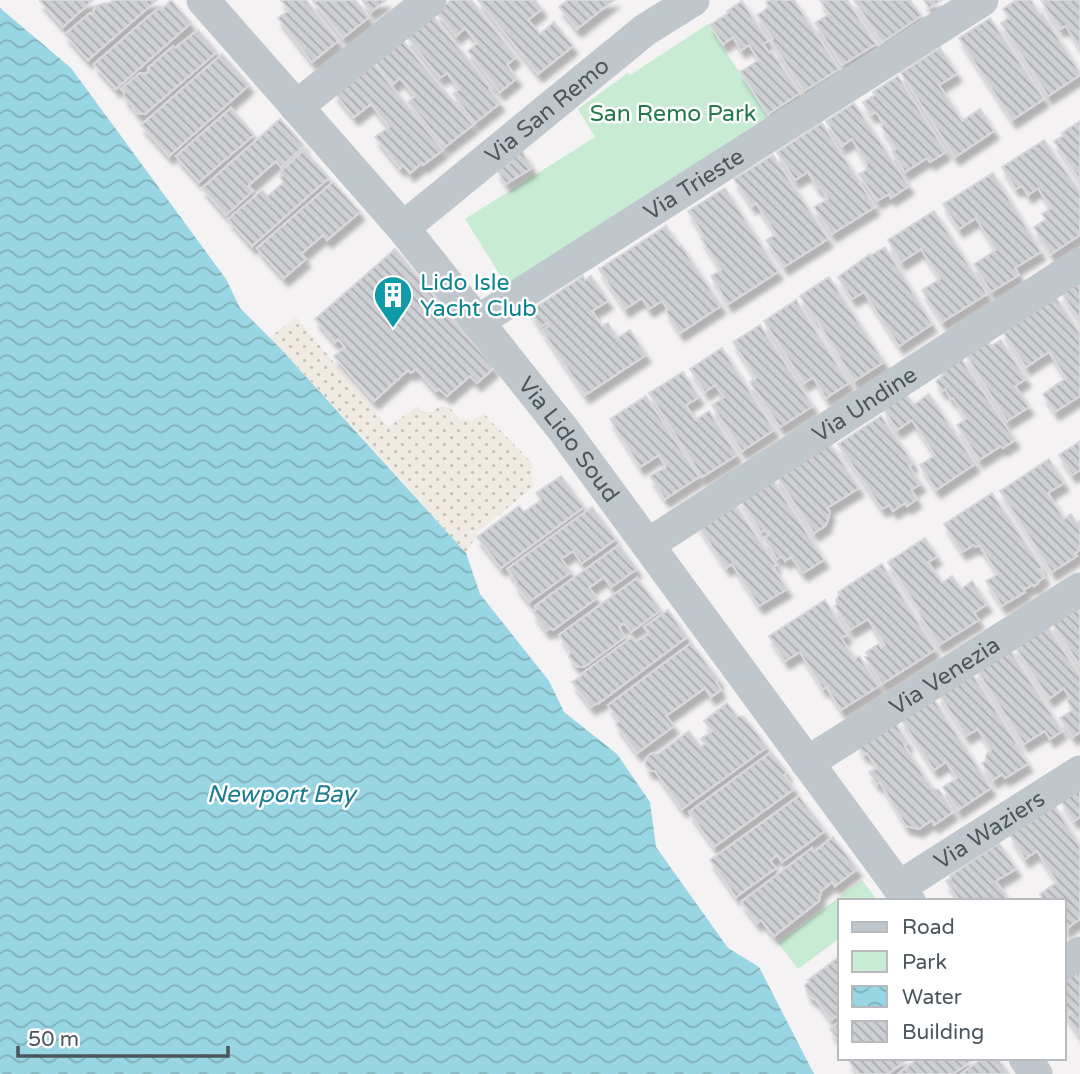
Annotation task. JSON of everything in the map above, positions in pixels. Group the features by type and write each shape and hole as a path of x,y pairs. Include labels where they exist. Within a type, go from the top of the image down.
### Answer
{"street":[{"name":"Via Lido Soud","path":"203,0 403,228 562,428 904,894"},
{"path":"296,107 429,0"},
{"name":"Via San Remo","path":"403,228 645,30 693,0"},
{"name":"Via Trieste","path":"477,322 982,0"},
{"name":"Via Undine","path":"649,544 1080,264"},
{"name":"Via Venezia","path":"807,763 1080,589"},
{"name":"Via Waziers","path":"904,894 1080,772"}],"green space":[{"name":"San Remo Park","path":"708,24 768,117 507,286 465,219 595,137 578,109 628,73 630,75"},
{"path":"862,880 876,899 838,899 838,939 798,969 778,943"}],"sand":[{"path":"296,317 388,427 418,406 422,411 431,412 441,406 450,408 459,419 470,421 484,414 531,462 533,487 479,531 466,553 270,337"}],"water":[{"name":"Newport Bay","path":"0,8 71,68 226,279 240,308 280,348 466,553 480,594 549,681 564,712 617,754 650,802 656,847 728,948 759,967 814,1074 0,1074"}],"building":[{"path":"41,0 93,0 63,27"},
{"path":"113,0 157,0 88,60 65,34 90,13 92,15 96,6"},
{"path":"171,0 191,23 116,89 94,64"},
{"path":"281,0 306,0 338,41 312,62 278,18 289,10"},
{"path":"355,0 369,17 343,38 313,1"},
{"path":"362,0 386,0 371,12"},
{"path":"451,0 471,0 516,57 507,65 517,78 500,92 468,51 477,43 465,28 456,36 436,12"},
{"path":"478,0 535,0 542,9 528,20 540,34 554,22 573,46 538,74"},
{"path":"568,0 614,0 577,29 559,7"},
{"path":"794,0 839,69 804,91 757,15 769,7 766,2"},
{"path":"820,0 847,0 876,44 842,65 815,23 829,14"},
{"path":"854,0 910,0 921,16 882,42"},
{"path":"924,0 942,0 929,8"},
{"path":"1016,0 1031,0 1080,73 1048,96 1001,23 1009,18 1003,9"},
{"path":"1041,0 1080,0 1080,48 1066,26 1060,29"},
{"path":"742,1 768,41 763,44 769,53 771,51 800,93 768,114 740,72 759,60 749,45 741,50 733,37 723,44 710,25"},
{"path":"433,16 500,103 475,123 453,94 459,89 447,73 440,78 407,37"},
{"path":"990,18 1044,99 1012,120 959,38"},
{"path":"198,30 217,52 145,114 137,113 121,89 140,73 146,74 148,68 173,46 175,48"},
{"path":"402,40 473,125 445,147 408,102 415,96 400,78 393,84 375,61"},
{"path":"940,48 957,74 939,85 962,121 980,109 994,131 955,157 901,73"},
{"path":"222,54 249,85 169,156 141,125"},
{"path":"372,62 443,150 410,173 403,165 400,168 375,137 389,127 371,104 354,117 334,92"},
{"path":"898,76 946,152 930,162 927,158 905,172 892,152 896,149 881,126 884,124 876,112 871,115 863,102"},
{"path":"854,103 909,186 891,198 889,194 877,201 859,174 866,170 867,164 852,139 842,146 826,121"},
{"path":"231,108 254,135 199,182 176,156"},
{"path":"280,119 304,146 281,167 276,161 248,186 253,191 226,215 202,188"},
{"path":"1080,121 1080,180 1054,141"},
{"path":"822,123 875,207 832,234 814,207 828,199 820,187 818,188 808,172 795,180 777,152"},
{"path":"1044,140 1080,192 1080,235 1051,254 1034,227 1046,219 1042,214 1051,208 1038,188 1028,195 1022,186 1016,189 1002,167"},
{"path":"304,150 329,178 252,246 228,219 262,190 268,196 284,182 280,172"},
{"path":"522,151 532,168 506,184 497,170 511,162 509,159"},
{"path":"773,155 828,239 784,267 766,240 776,234 756,203 752,206 734,179"},
{"path":"993,173 1041,252 1015,268 1019,275 991,292 974,264 996,250 976,218 959,229 943,204"},
{"path":"333,182 360,212 327,240 323,235 301,254 306,259 284,278 257,248"},
{"path":"725,188 778,272 728,304 711,276 721,270 688,211"},
{"path":"934,211 987,294 942,322 922,290 940,279 921,249 901,262 888,240"},
{"path":"666,226 721,306 680,333 662,301 649,309 642,298 625,309 599,269"},
{"path":"885,247 932,324 899,346 864,292 852,299 838,277 870,254"},
{"name":"Lido Isle Yacht Club","path":"395,249 494,368 477,383 470,376 447,396 439,389 436,391 416,369 411,373 408,370 374,401 334,356 345,347 338,339 335,342 315,319"},
{"path":"583,276 585,280 591,276 608,301 592,311 602,326 608,323 617,338 630,330 646,355 585,395 542,330 549,326 547,323 540,327 530,311"},
{"path":"829,277 884,362 854,381 800,296"},
{"path":"1080,279 1080,321 1061,292"},
{"path":"1055,296 1080,334 1080,396 1055,412 1043,394 1066,378 1049,352 1026,367 1002,330"},
{"path":"796,300 849,383 826,398 813,377 804,383 764,321"},
{"path":"760,325 813,406 780,427 750,382 756,378 733,342"},
{"path":"987,339 991,346 1001,340 1026,379 1015,386 1029,407 1007,421 965,353"},
{"path":"722,348 774,430 742,451 712,405 724,397 715,385 705,392 690,369"},
{"path":"960,357 1015,440 979,460 957,425 966,419 953,398 951,399 945,389 942,391 936,381 943,376 939,369"},
{"path":"683,372 699,397 686,405 695,420 709,411 737,455 702,477 649,393"},
{"path":"906,393 913,405 929,394 975,464 936,490 920,465 935,455 912,420 897,430 883,408"},
{"path":"646,396 699,477 665,499 650,476 666,467 659,455 640,467 610,419"},
{"path":"881,416 913,463 909,466 921,484 911,490 917,499 893,511 889,505 882,509 838,444"},
{"path":"828,441 859,488 827,508 830,512 826,525 814,533 776,475"},
{"path":"1080,441 1080,470 1072,475 1059,455"},
{"path":"1049,459 1064,483 1048,493 1064,519 1071,514 1077,523 1080,521 1080,550 1075,553 1077,556 1052,572 1000,491"},
{"path":"561,476 584,507 501,568 477,537 519,506 524,512 541,500 536,493"},
{"path":"771,477 824,560 803,573 791,557 785,561 782,556 777,559 764,538 769,535 765,530 761,532 739,498"},
{"path":"992,493 1042,568 1040,569 1045,577 1002,606 986,581 998,574 979,545 962,552 944,524"},
{"path":"732,500 776,565 773,567 787,589 759,606 732,564 726,568 697,523"},
{"path":"592,507 616,539 582,563 573,551 561,559 571,572 529,602 507,569"},
{"path":"925,538 937,557 928,562 942,583 952,576 961,589 972,581 987,604 974,613 979,620 939,645 888,562"},
{"path":"619,545 637,569 611,587 604,577 589,588 597,598 553,630 551,628 546,631 533,612 537,609 535,606"},
{"path":"882,564 935,650 882,684 865,657 868,656 866,652 879,644 881,648 885,645 868,619 850,630 835,606 838,592"},
{"path":"637,578 661,610 631,632 624,623 619,627 625,637 584,667 576,666 559,635"},
{"path":"825,600 847,635 841,638 849,653 854,660 859,656 879,686 841,710 826,687 823,689 800,652 785,661 769,636"},
{"path":"1080,602 1080,666 1051,621"},
{"path":"668,610 687,637 591,707 572,682 632,637 636,642 649,634 644,627"},
{"path":"1046,624 1080,676 1080,732 1073,737 1060,718 1073,710 1064,688 1049,699 1014,645"},
{"path":"691,643 719,680 716,682 721,690 711,697 705,688 666,716 674,726 637,753 616,724 619,721 608,705"},
{"path":"1008,647 1062,731 1050,739 1045,731 1024,744 976,669"},
{"path":"971,672 1028,764 1005,778 1002,774 993,780 982,763 986,761 986,755 991,750 978,729 966,736 938,693"},
{"path":"933,698 991,788 958,810 943,787 957,778 946,762 934,770 901,719"},
{"path":"727,703 737,716 744,717 767,747 682,809 655,771 650,771 645,765 647,757 652,753 658,754 689,731 700,747 705,744 701,739 712,731 704,721"},
{"path":"893,720 908,743 904,745 931,788 939,790 953,812 934,825 932,820 919,829 906,826 880,782 877,784 869,772 877,768 857,744"},
{"path":"771,752 787,773 784,775 794,789 714,847 689,812"},
{"path":"1080,789 1080,817 1074,821 1061,801"},
{"path":"799,796 825,831 782,862 777,855 770,861 776,868 736,897 710,860"},
{"path":"1055,806 1080,847 1080,919 1066,929 1066,899 1043,899 1040,894 1057,882 1037,851 1025,859 1010,835"},
{"path":"833,837 857,869 835,886 832,882 821,891 819,901 774,936 761,920 757,923 741,902 812,848 814,852"},
{"path":"999,843 1016,869 996,881 1008,899 959,899 946,881"},
{"path":"838,958 838,1015 831,1020 817,1001 808,995 805,985"},
{"path":"1080,968 1079,1035 1067,1017 1072,1013 1070,1011 1066,1014 1066,977"},
{"path":"838,1023 838,1040 830,1029"},
{"path":"906,1060 888,1074 858,1074 849,1061"},
{"path":"916,1060 972,1060 953,1074 898,1074"},
{"path":"980,1060 998,1060 1009,1074 961,1074"}],"place":[{"name":"Lido Isle Yacht Club","path":"393,329"}]}
